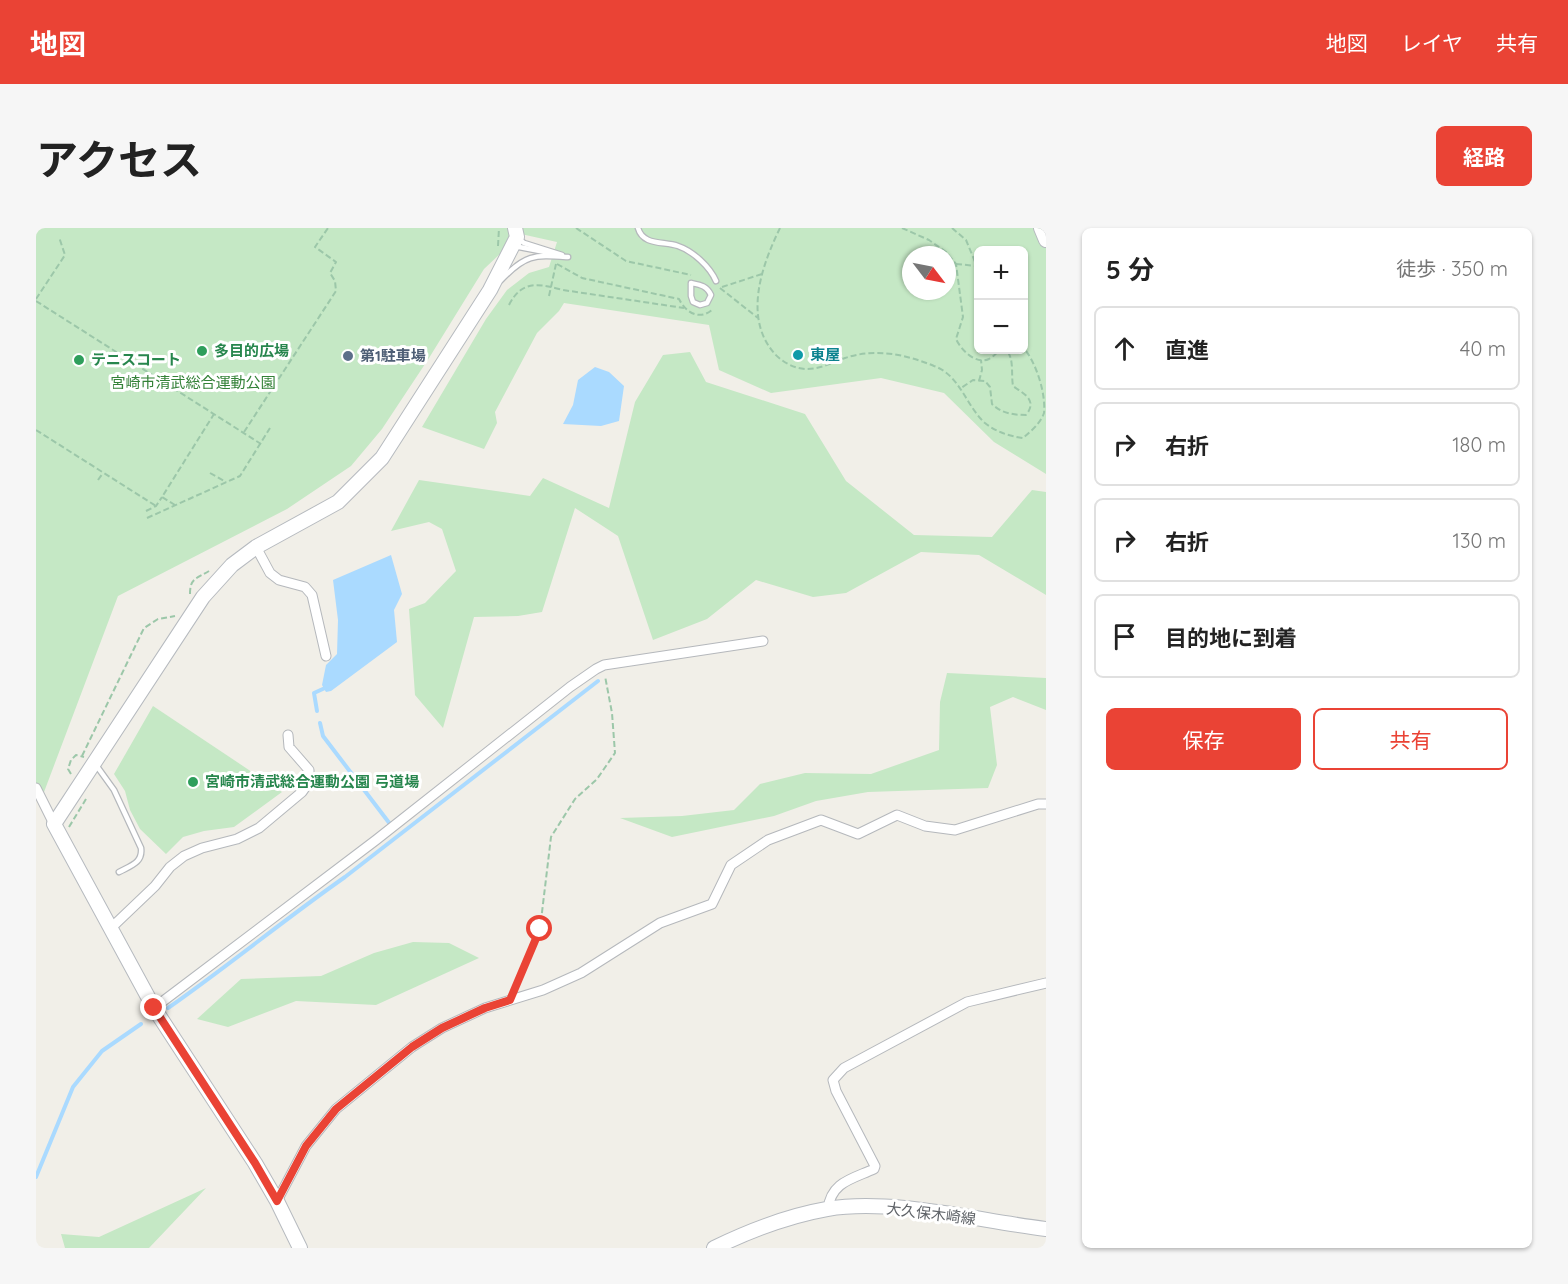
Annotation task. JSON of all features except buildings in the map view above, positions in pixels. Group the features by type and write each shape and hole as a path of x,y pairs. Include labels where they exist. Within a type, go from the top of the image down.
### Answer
{"street":[{"path":"1041,228 1046,240"},
{"path":"54,824 88,759 203,597 232,565 256,547 338,502 382,458 490,290 515,237"},
{"path":"256,547 270,573 279,580 305,587 312,595 326,656"},
{"path":"154,1008 376,840 570,687 604,665 763,641"},
{"path":"111,928 155,886 170,867 184,856 202,848 237,839 259,828 302,792 309,782 309,770 289,747 288,735"},
{"path":"36,788 154,1008 234,1130 277,1201 298,1247"},
{"path":"277,1201 306,1146 336,1109 412,1047 442,1028 485,1008 543,990 581,973 660,923 712,904 731,865 768,840 821,820 858,834 897,815 925,826 956,830 1046,804"},
{"path":"828,1209 829,1197 837,1186 874,1169 875,1166 836,1091 833,1080 844,1068 967,1002 1046,983"},
{"name":"大久保木崎線","path":"714,1248 781,1220 828,1209 898,1207 1046,1229"}],"lane":[{"path":"638,228 641,236 648,241 679,246 692,254 712,272 716,281"},
{"path":"515,237 524,243 568,257"},
{"path":"515,237 568,257"},
{"path":"490,290 515,264 536,255 568,257"},
{"path":"692,283 709,289 711,295 707,303 700,305 693,302 692,283"},
{"path":"88,759 114,790 141,848 142,855 138,862 119,872"}],"path":[{"path":"244,433 336,291 335,281 330,273 336,262 315,247 328,228"},
{"path":"576,228 626,261 693,276"},
{"path":"780,228 762,273 757,296 759,319 765,342 781,360 802,369 820,368 868,352 892,354 938,367 961,388 985,422 1006,436 1023,438 1036,427 1044,412 1043,384 1035,360 1028,352"},
{"path":"902,228 938,246"},
{"path":"952,228 966,240 974,259"},
{"path":"59,237 65,255 36,300 261,444"},
{"path":"549,297 556,264 582,278 679,299 684,308 692,314 702,315 711,312 714,307"},
{"path":"961,388 973,380 985,381 990,387 992,404 997,409 1018,415 1026,414 1031,409 1032,403 1029,397 1012,386 1012,358 1008,352 1002,350 988,359 981,360 971,356 959,346 956,339 963,317 956,264 974,267"},
{"path":"720,288 762,273"},
{"path":"716,281 720,288 759,319"},
{"path":"509,305 513,296 521,289 531,285 684,308"},
{"path":"719,295 720,288"},
{"path":"979,381 982,370 981,360"},
{"path":"146,512 156,506 214,414"},
{"path":"147,518 240,476 270,428"},
{"path":"36,430 156,506"},
{"path":"98,480 103,472"},
{"path":"210,472 226,482"},
{"path":"162,497 175,505"},
{"path":"88,759 144,628 158,619 175,616"},
{"path":"510,1000 540,929 551,837 575,799 597,779 615,753 612,713 604,665"}],"green space":[{"name":"宮崎市清武総合運動公園","path":"36,228 1041,228 1046,240 1046,474 994,442 944,393 881,378 771,393 719,370 709,325 564,303 537,333 495,412 497,423 484,449 422,427 486,319 507,290 529,273 549,267 557,242 521,234 484,269 382,429 351,466 287,509 118,596 41,800 36,788"},
{"path":"690,352 706,382 805,414 846,481 914,535 992,537 1032,490 1046,492 1046,595 979,555 921,552 846,593 813,597 756,580 707,619 653,640 618,536 575,508 542,612 518,616 474,617 443,728 415,695 409,609 425,603 456,571 442,529 429,522 391,531 419,480 530,496 543,478 609,508 635,402 663,355"},
{"path":"947,673 1046,678 1046,710 1013,697 990,707 997,765 988,788 868,792 816,801 774,816 672,837 620,818 682,816 734,810 760,784 805,773 871,774 939,750 940,702"},
{"name":"宮崎市清武総合運動公園 弓道場","path":"153,706 282,792 234,827 204,831 183,837 166,854 140,829 130,810 125,791 114,774"},
{"path":"413,942 449,943 479,958 376,1005 296,1001 228,1027 197,1019 241,979 321,976 374,953"},
{"path":"206,1188 149,1248 65,1248 61,1234 99,1237"}],"water":[{"path":"595,367 609,372 624,386 619,421 601,426 563,424 573,405 578,380"},
{"path":"391,555 402,594 394,610 397,642 331,691 326,692 322,685 326,665 337,654 338,620 333,580"}],"waterway":[{"path":"168,1008 345,877 598,681"},
{"path":"317,711 314,693 325,688"},
{"path":"320,723 323,736 390,824"},
{"path":"36,1177 73,1087 102,1051 141,1024"}],"place":[{"name":"多目的広場","path":"202,351"},
{"name":"東屋","path":"798,355"},
{"name":"第1駐車場","path":"348,356"},
{"name":"テニスコート","path":"79,360"},
{"name":"宮崎市清武総合運動公園 弓道場","path":"193,782"}],"route":[{"path":"154,1008 255,1163 277,1201 306,1146 336,1109 412,1047 442,1028 485,1008 510,1000 540,929"}]}
